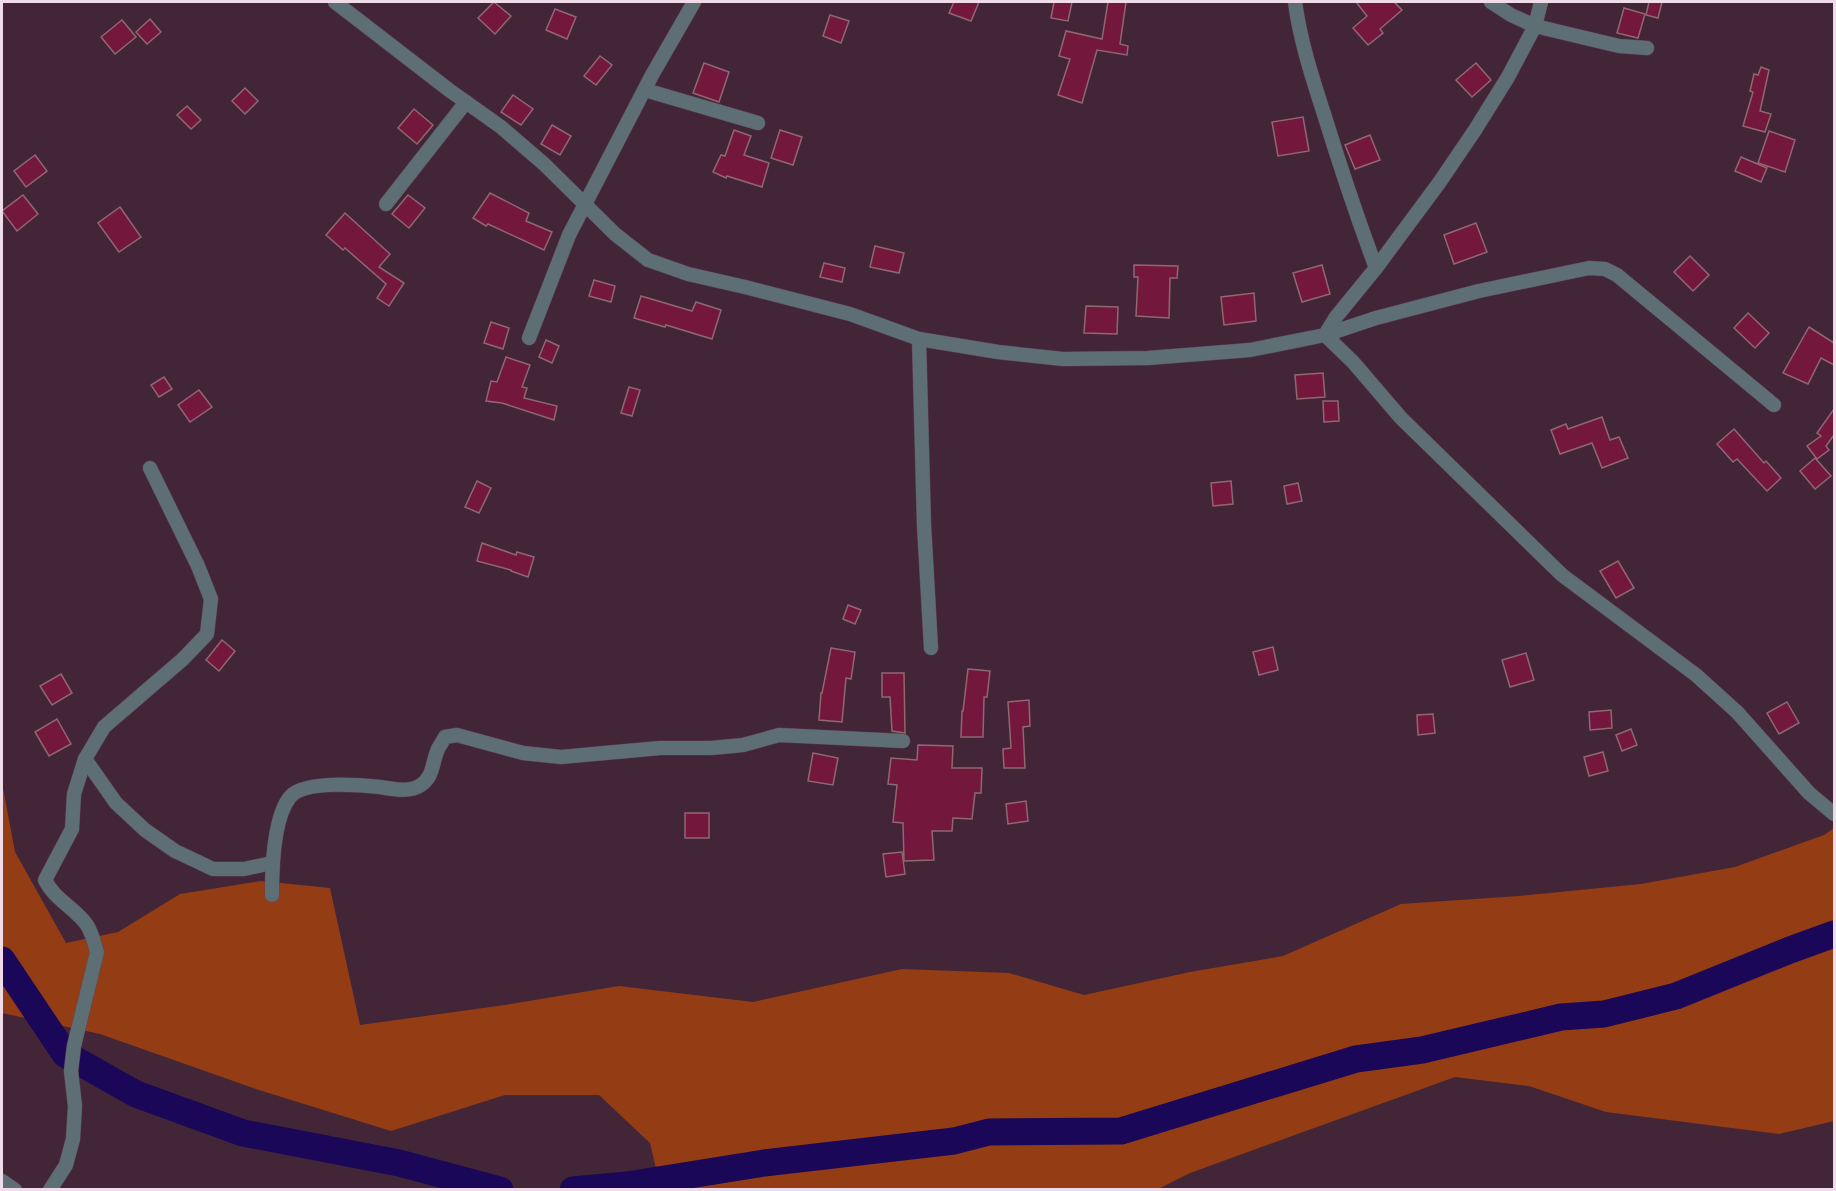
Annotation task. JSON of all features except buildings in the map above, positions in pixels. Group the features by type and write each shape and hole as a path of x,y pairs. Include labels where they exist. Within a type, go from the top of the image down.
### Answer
{"street":[{"path":"335,2 501,127 544,164 615,234 648,260 688,274 850,314 919,339 998,352 1063,359 1149,358 1250,350 1325,335 1376,318 1479,291 1589,268 1605,269 1617,275 1774,405"},
{"path":"530,338 569,235 652,75 694,2"},
{"path":"1295,2 1298,28 1314,82 1376,268"},
{"path":"1491,2 1511,15 1535,26 1619,46 1647,48"},
{"path":"1325,335 1335,317 1376,268 1475,130 1508,77 1535,26 1541,2"},
{"path":"645,90 758,123"},
{"path":"386,204 466,102"},
{"path":"1325,335 1353,362 1401,418 1562,575 1696,675 1737,712 1809,792 1834,814"},
{"path":"919,339 924,525 932,648"},
{"path":"50,1190 66,1165 73,1139 75,1106 71,1071 97,952 93,936 85,923 64,904 45,880 72,829 74,794 85,759 104,727 183,660 207,634 211,600 198,566 150,468"},
{"path":"272,895 272,863 280,816 291,795 307,787 352,784 404,790 420,786 432,773 438,749 445,737 457,735 523,753 561,757 660,748 711,748 743,745 779,735 903,741"},
{"path":"85,759 116,803 145,830 175,851 213,868 244,869 272,863"},
{"path":"2,1181 15,1190"}],"shaded area":[{"path":"2,783 15,852 66,943 118,932 180,894 261,881 330,888 360,1025 505,1005 619,986 753,1002 902,969 1009,973 1084,995 1190,972 1283,956 1401,904 1519,896 1641,884 1735,867 1824,835 1834,828 1834,1121 1779,1134 1606,1112 1529,1086 1455,1077 1190,1173 1158,1189 661,1189 650,1143 599,1095 505,1095 391,1131 259,1090 100,1034 2,1013"}],"waterway":[{"path":"573,1190 627,1185 764,1163 954,1141 989,1132 1121,1131 1356,1059 1422,1050 1561,1017 1604,1014 1676,996 1834,934"},
{"path":"2,960 65,1054 136,1094 243,1133 399,1163 500,1190"}]}
